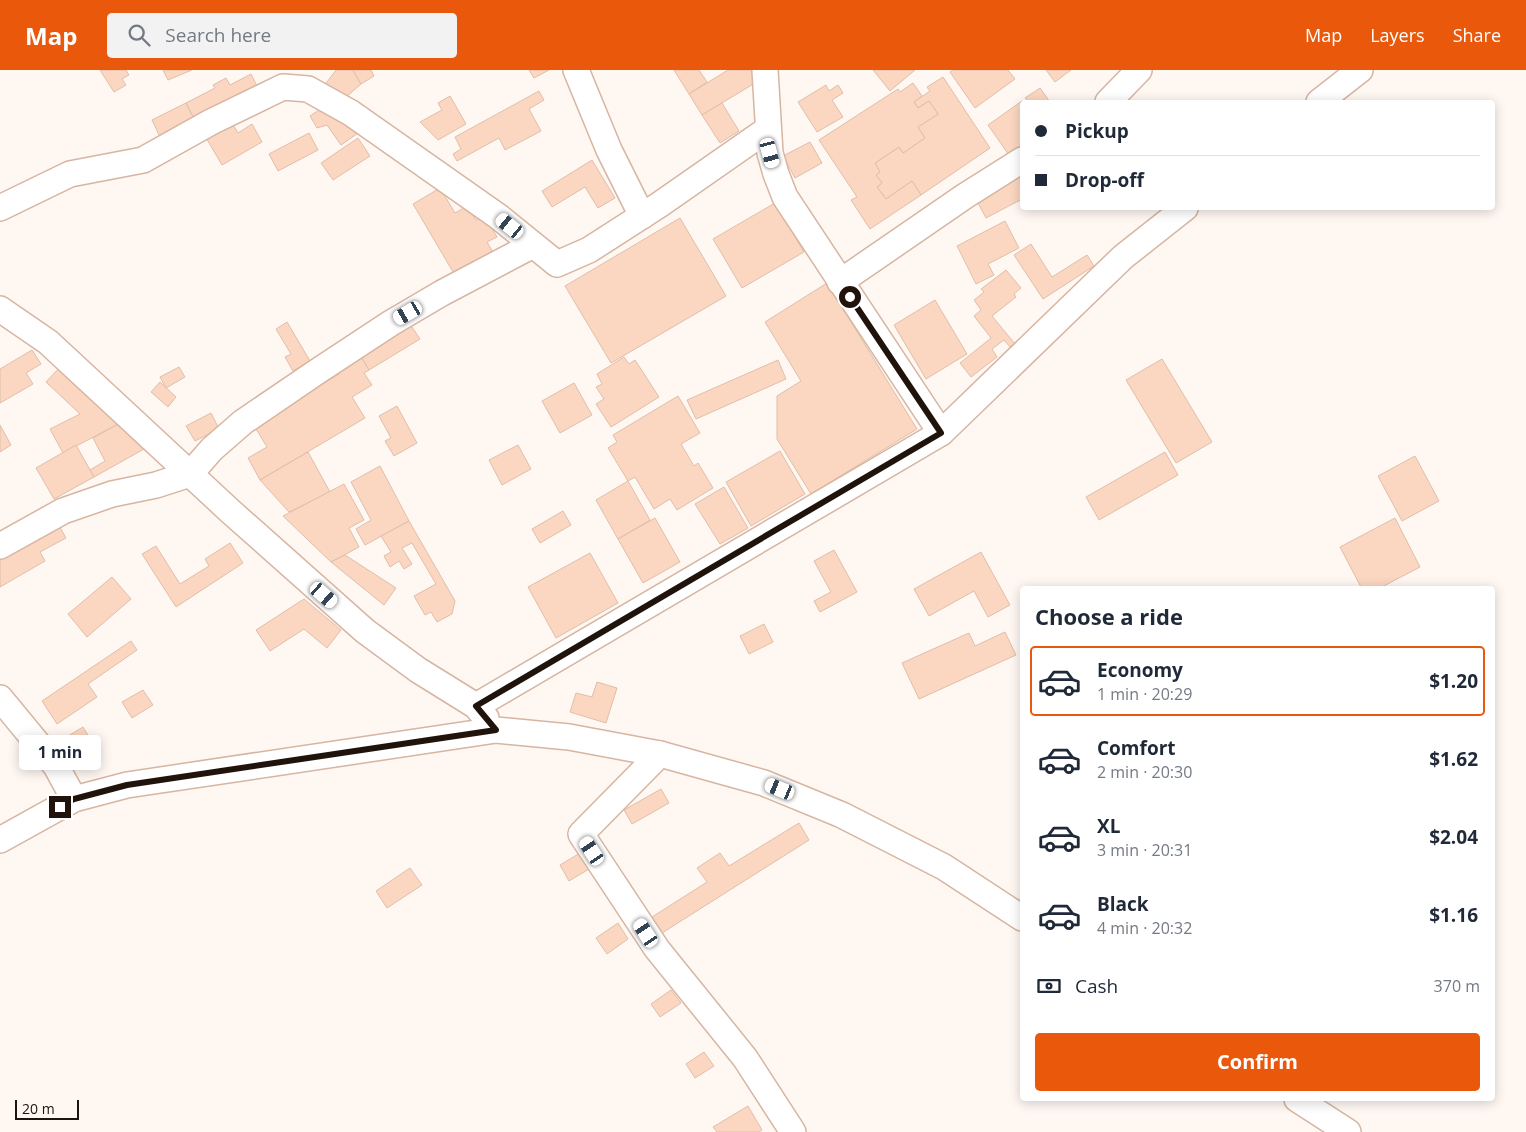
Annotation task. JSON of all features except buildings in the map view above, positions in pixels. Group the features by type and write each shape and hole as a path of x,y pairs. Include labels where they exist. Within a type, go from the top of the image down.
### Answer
{"street":[{"path":"576,70 609,150 642,216"},
{"path":"765,70 770,153 785,197 941,433"},
{"path":"1110,100 1138,70"},
{"path":"1321,100 1360,70"},
{"path":"0,208 70,174 143,160 211,122 283,87 308,88 359,118 499,217 557,264 589,250 642,216 768,129"},
{"path":"840,282 965,196 1020,161"},
{"path":"476,706 941,433 1123,257 1182,210"},
{"path":"0,546 63,511 112,494 156,486 190,474 212,449 244,422 318,371 391,323 442,293 533,245"},
{"path":"0,309 48,342 190,474 365,631 418,670 476,706 496,730"},
{"path":"0,698 56,766 74,799"},
{"path":"0,840 74,799 127,785 496,730 569,737 660,754 764,783 842,815 944,867 1020,917"},
{"path":"660,754 582,834 657,949 745,1058 793,1132"},
{"path":"1300,1101 1348,1132"}],"route":[{"path":"60,807 74,799 127,785 496,730 476,706 941,433 850,297"}]}
